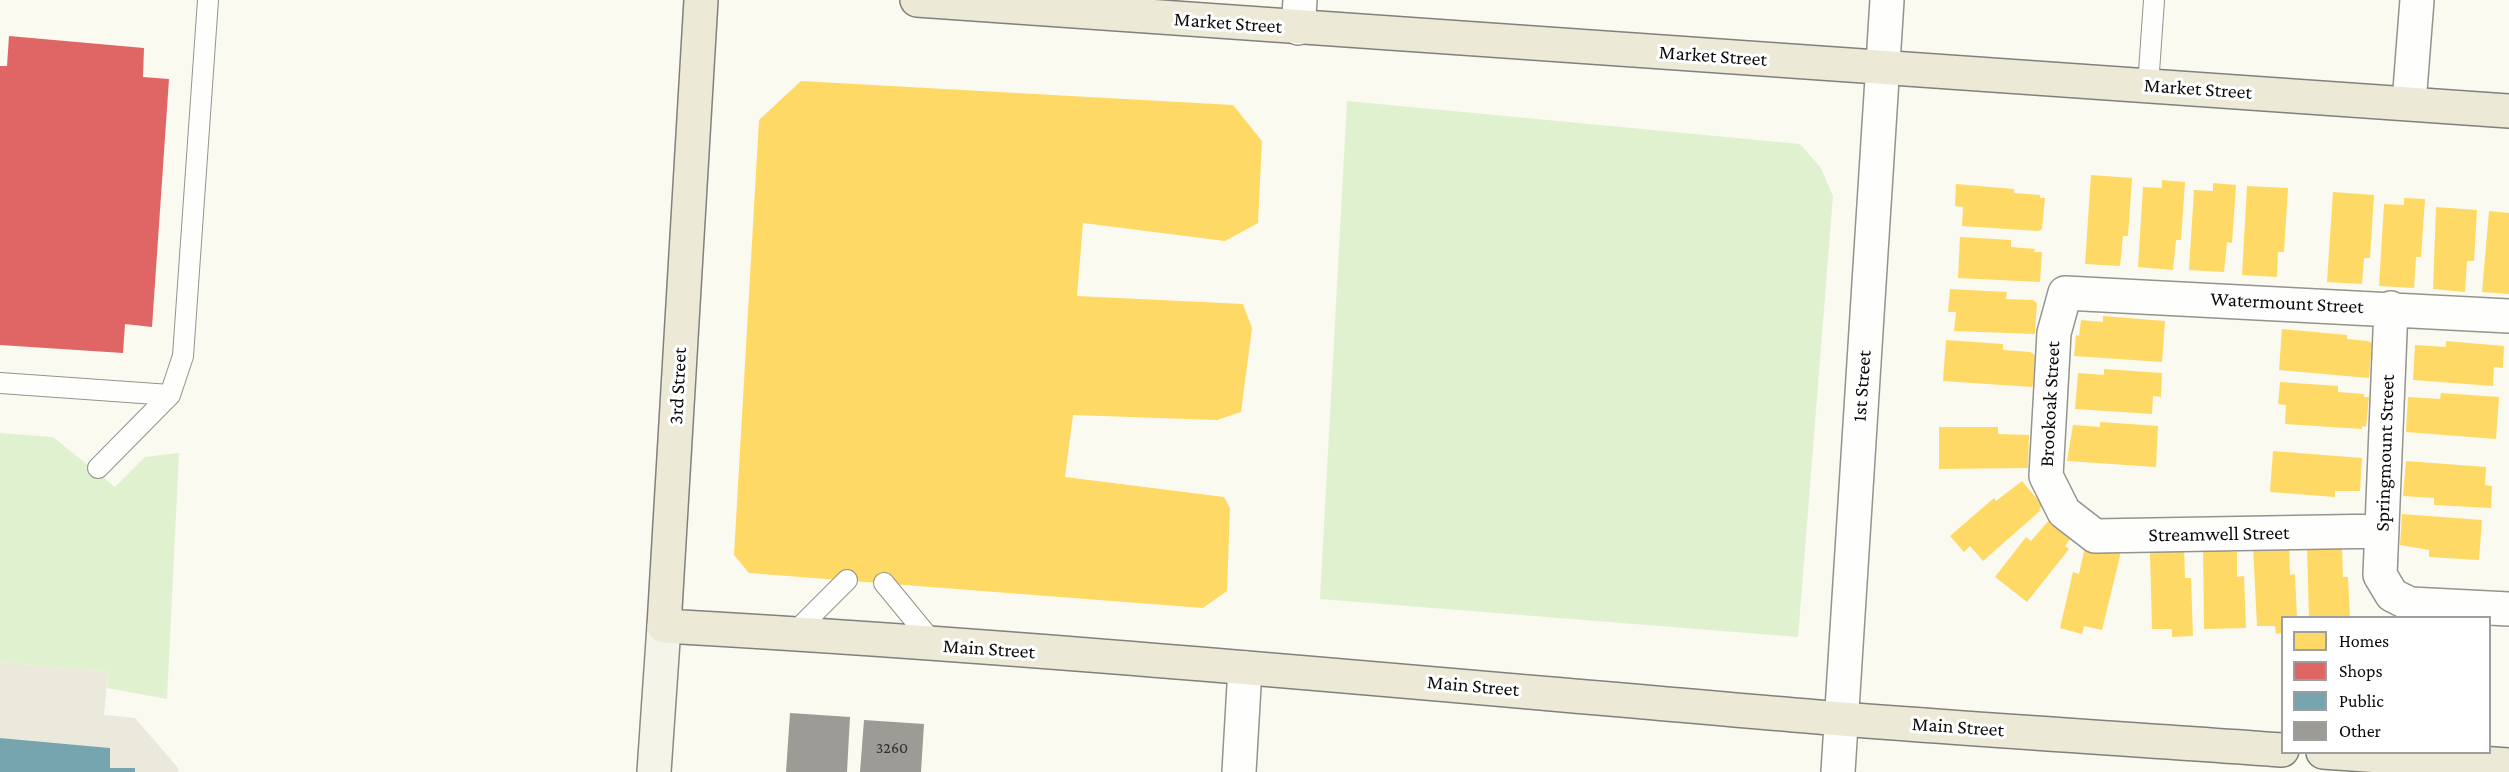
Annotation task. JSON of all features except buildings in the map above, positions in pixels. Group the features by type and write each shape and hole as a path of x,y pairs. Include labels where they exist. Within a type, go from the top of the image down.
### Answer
{"main road":[{"name":"3rd Street","path":"654,772 700,0"},
{"name":"Market Street","path":"917,0 1299,14 1882,68 2509,111"},
{"name":"Main Street","path":"664,626 794,633 1245,668 1840,719 2281,750"},
{"path":"2338,754 2509,765"}],"street":[{"name":"1st Street","path":"1838,772 1887,0"},
{"path":"2409,103 2417,0"},
{"name":"Watermount Street","path":"2065,293 2391,308 2509,316"},
{"name":"Brookoak Street","path":"2064,512 2046,476 2054,333 2065,293"},
{"name":"Springmount Street","path":"2391,308 2380,574 2392,595 2410,604 2509,609"},
{"name":"Streamwell Street","path":"2064,512 2096,536 2382,531"},
{"path":"1239,772 1245,668"}],"lane":[{"path":"98,468 170,395 183,356 208,0"},
{"path":"2148,86 2154,0"},
{"path":"0,383 170,395"},
{"path":"794,633 847,580"},
{"path":"884,583 935,645"}],"green space":[{"path":"1347,101 1800,144 1821,168 1833,196 1798,637 1320,599"},
{"path":"0,433 53,437 115,487 145,457 179,453 167,699 107,688 108,672 0,662"}],"shaded area":[{"path":"0,662 108,672 104,715 135,718 179,769 178,772 135,772 134,768 110,768 110,748 0,738"}]}
